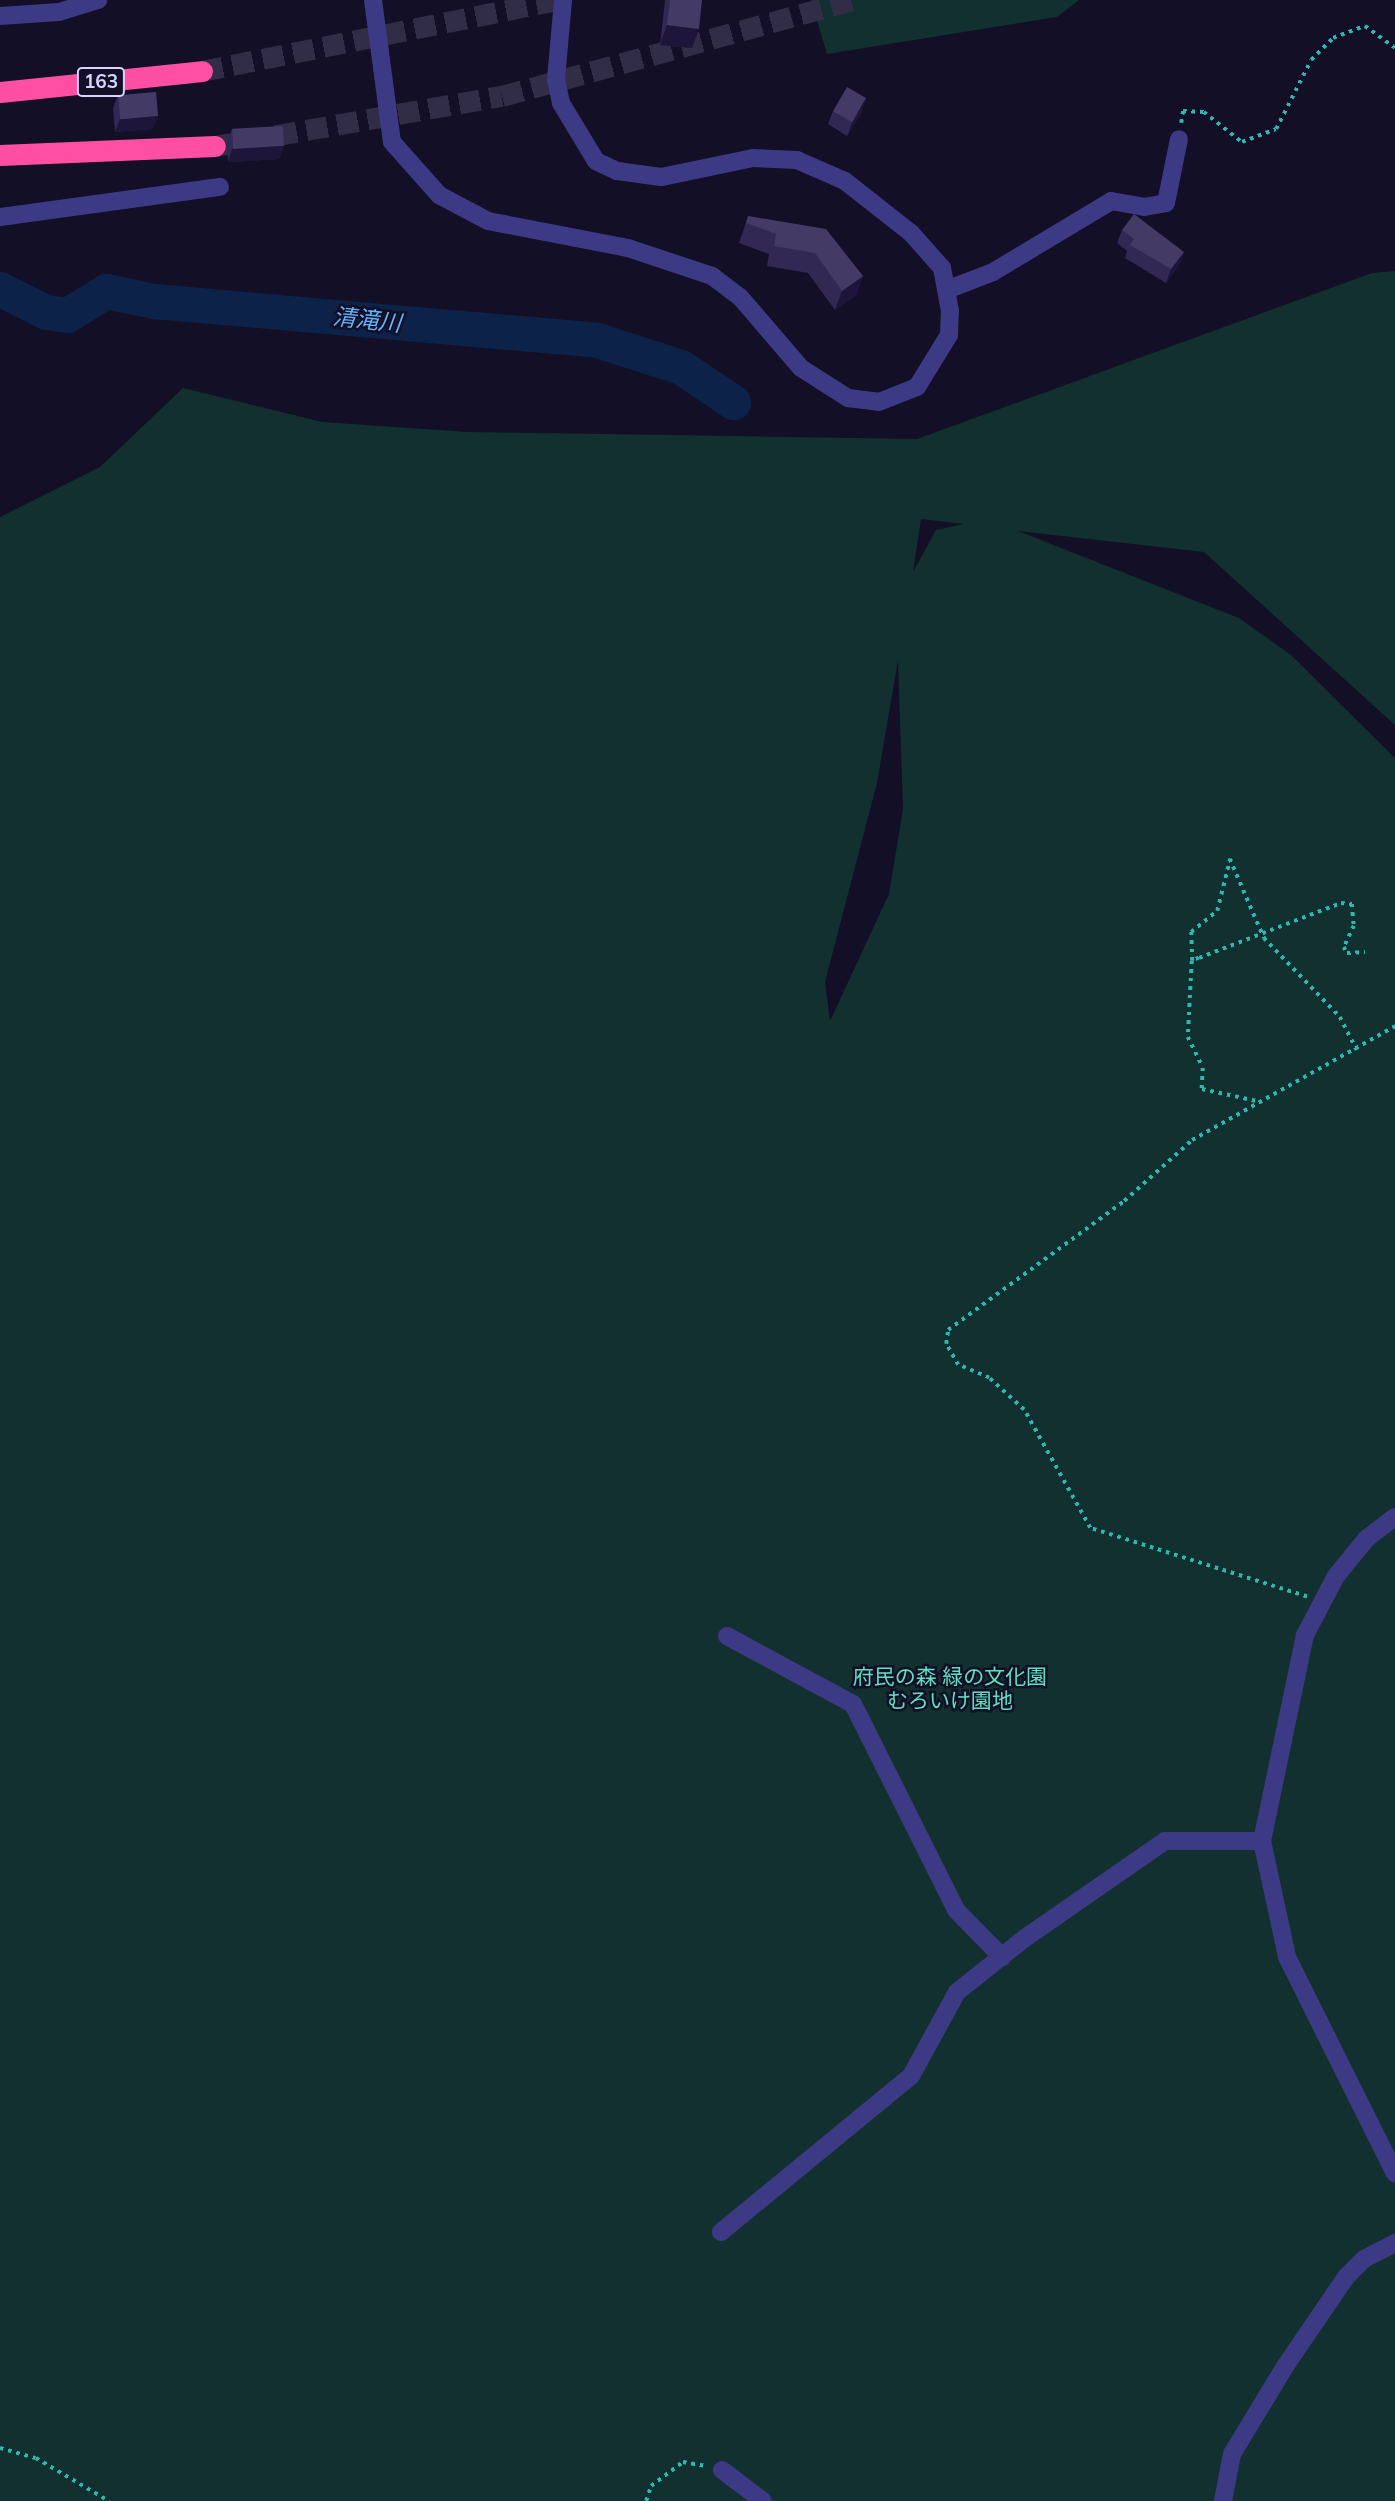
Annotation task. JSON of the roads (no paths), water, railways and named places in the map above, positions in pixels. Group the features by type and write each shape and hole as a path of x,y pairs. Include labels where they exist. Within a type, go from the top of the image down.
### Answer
{"highway":[{"name":"163","path":"0,92 202,71"},
{"path":"0,155 215,146"}],"street":[{"path":"0,16 59,12 98,0"},
{"path":"373,0 392,142 421,182 462,210 674,260 712,276 740,297 801,368 848,398 879,402 917,387 948,335 949,289 942,268 911,233 817,166 753,158 662,177 617,172 596,160 561,103 556,79 563,0"},
{"path":"949,289 993,272 1111,201 1144,207 1166,203 1179,139"},
{"path":"0,217 220,187"},
{"path":"1395,1517 1367,1538 1319,1601 1305,1636 1262,1841 1287,1957 1395,2174"},
{"path":"727,1636 853,1704 956,1910 1002,1957"},
{"path":"721,2232 911,2076 957,1992 1002,1957 1165,1841 1262,1841"},
{"path":"1223,2501 1232,2455 1286,2365 1346,2277 1364,2259 1395,2242"},
{"path":"722,2470 763,2501"}],"waterway":[{"name":"清滝川","path":"0,289 46,312 67,315 106,291 154,301 597,340 681,367 733,402"}],"tunnel":[{"path":"202,71 556,0"},
{"path":"215,146 502,96 853,0"}],"park label":[{"name":"府民の森 緑の文化園 むろいけ園地","path":"950,1688"}]}
